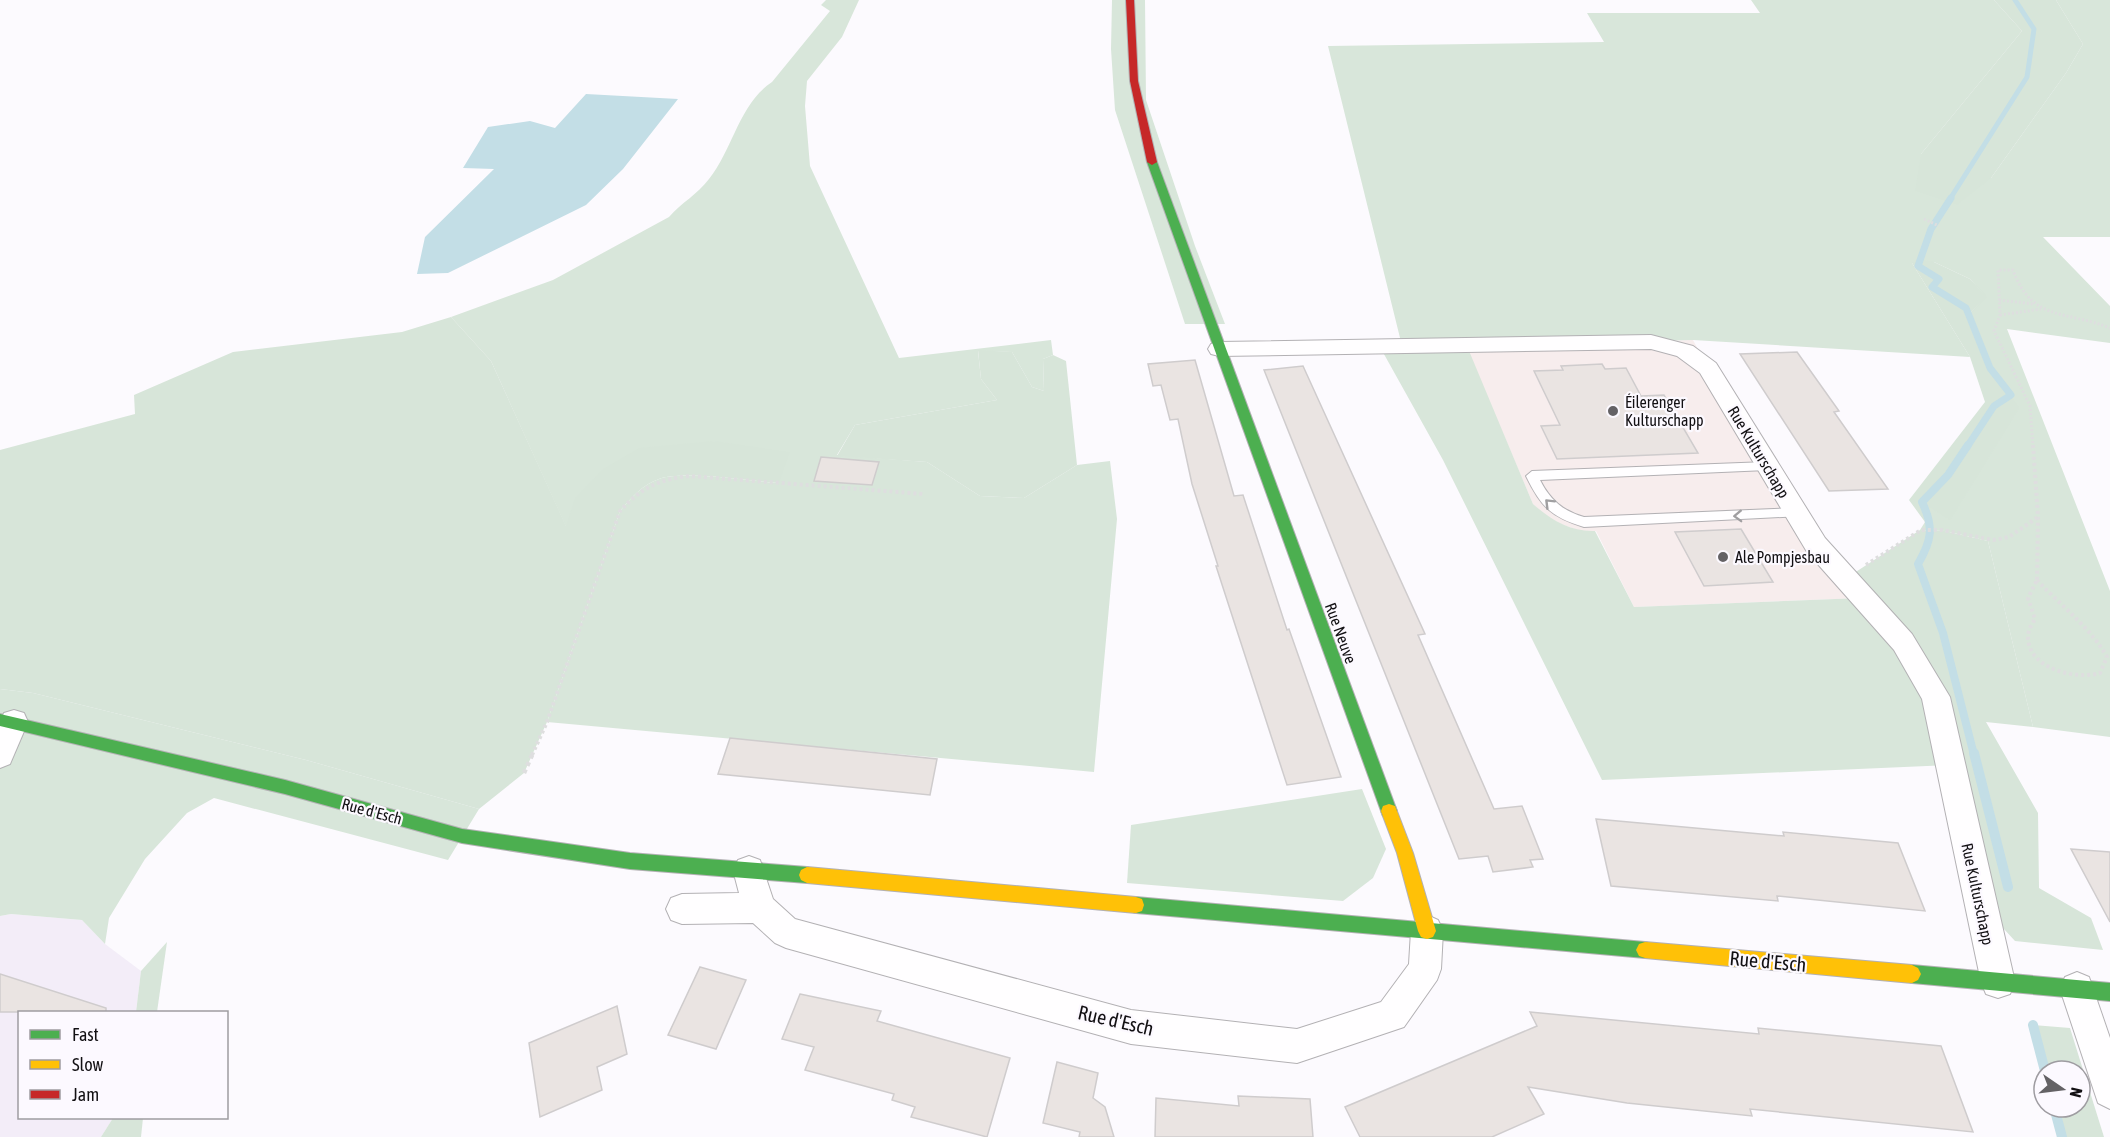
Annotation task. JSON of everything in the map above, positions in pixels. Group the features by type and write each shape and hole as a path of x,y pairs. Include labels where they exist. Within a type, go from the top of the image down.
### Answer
{"main road":[{"name":"Rue Neuve","path":"1130,0 1129,50 1137,108 1151,160 1405,853 1427,931"},
{"name":"Rue d'Esch","path":"7,721 285,787 462,836 630,861 2094,991"}],"street":[{"name":"Rue Kulturschapp","path":"1219,349 1651,342 1685,351 1708,368 1816,545 1903,642 1936,697 1998,982"},
{"path":"0,754 7,721"},
{"path":"682,909 759,908 749,870"},
{"name":"Rue d'Esch","path":"759,908 786,932 1131,1027 1297,1046 1392,1015 1425,969 1427,931"},
{"path":"2094,991 2110,1091"}],"lane":[{"path":"1767,466 1532,476 1543,500 1563,517 1584,522 1796,513"}],"path":[{"path":"1924,219 1939,226"},
{"path":"2032,304 2020,289 2016,274 2007,268 1998,270 2000,315 1995,322 1994,331 2030,406 2038,517 2037,580 2028,598 2035,619 2028,635 2034,653 2055,670 2082,678 2100,673 2107,657 2097,639 2063,609 2037,580"},
{"path":"1999,300 2032,304 2041,309 2088,319 2110,328"},
{"path":"2000,315 2041,309"},
{"path":"524,773 547,722 620,511 637,492 660,478 690,476 924,494"},
{"path":"1845,579 1920,530 1945,531 1988,541 2006,539 2020,530 2028,520 2038,517"}],"shaded area":[{"path":"1693,340 1708,368 1861,598 1634,607 1596,531 1583,532 1550,520 1533,504 1466,346"},
{"path":"11,914 82,920 105,944 141,971 136,1011 18,1011 18,1119 112,1119 101,1137 0,1137 0,916"}],"green space":[{"path":"826,0 859,0 842,37 807,81 805,106 810,166 899,358 1051,340 1053,355 1043,359 1044,391 1032,387 1012,352 978,351 981,379 997,400 855,425 837,455 927,462 980,496 1024,498 1077,465 1110,461 1117,519 1094,772 547,722 620,511 633,497 653,482 670,477 700,476 778,483 714,441 566,527 491,361 451,317 553,280 669,217 709,179 752,102 772,82 830,11 821,5"},
{"path":"1112,0 1145,0 1146,100 1195,246 1225,324 1185,324 1115,110 1111,49"},
{"path":"1751,0 1994,0 2022,31 1921,154 1991,178 2066,73 2083,44 2056,0 2110,0 2110,237 2043,237 2110,306 2110,343 2007,329 2110,591 2110,737 2033,727 1988,541 1945,531 1920,530 1925,522 1922,502 2011,395 1990,368 1967,316 1986,297 1970,279 1934,262 1912,263 1970,357 1693,340 1467,346 1533,504 1562,524 1586,531 1595,531 1634,607 1861,598 1903,642 1950,765 1602,780 1443,460 1380,347 1402,346 1328,46 1604,42 1587,13 1760,13"},
{"path":"1994,0 2056,0 2083,44 2066,73 1991,178 1957,205 1915,191 1921,154 2022,31"},
{"path":"1919,259 1934,262 1970,279 1987,297 1967,316 1990,368 2019,408 1950,520 1923,503 1925,522 1909,500 1985,402 1970,357 1912,263"},
{"path":"451,317 491,361 566,526 575,498 603,469 639,448 714,441 790,452 779,483 700,476 670,477 659,479 642,488 620,511 547,722 524,773 479,809 306,760 33,693 0,689 0,450 135,414 134,395 233,352 402,332"},
{"path":"978,350 1012,352 1032,387 1044,391 1043,359 1053,355 1066,361 1077,465 1024,498 980,496 927,462 837,456 855,425 997,400 981,379"},
{"path":"1920,530 1945,531 1988,541 2033,727 1986,722 2038,813 2039,888 2091,918 2103,950 2015,941 1981,904 1936,697 1845,579"},
{"path":"0,689 33,693 306,760 479,809 448,860 214,798 187,813 145,859 109,918 105,944 82,920 11,914 0,916"},
{"path":"1362,789 1386,849 1373,878 1343,901 1127,883 1131,825"},
{"path":"167,942 157,1011 136,1011 141,971"},
{"path":"2033,1025 2070,1028 2080,1059 2042,1059"},
{"path":"2092,1099 2104,1137 2062,1137 2057,1119 2092,1119"},
{"path":"112,1119 143,1119 141,1137 101,1137"}],"water":[{"path":"586,94 678,99 623,169 586,205 448,273 417,274 425,237 494,169 463,168 488,127 530,121 555,128"}],"building":[{"path":"1797,352 1839,411 1834,412 1888,489 1829,491 1740,354"},
{"path":"1195,360 1234,496 1243,495 1287,630 1289,629 1341,777 1287,785 1216,566 1218,566 1192,484 1178,419 1170,420 1161,385 1153,386 1148,364"},
{"name":"Éilerenger Kulturschapp","path":"1602,364 1605,369 1626,368 1641,396 1664,395 1698,453 1557,459 1541,426 1560,425 1534,371 1563,370 1561,366"},
{"path":"1303,366 1425,634 1418,635 1494,809 1522,806 1543,859 1530,860 1533,867 1493,872 1488,856 1459,859 1264,370"},
{"path":"821,457 879,462 872,485 814,481"},
{"name":"Ale Pompjesbau","path":"1741,529 1773,582 1704,586 1675,532"},
{"path":"730,738 937,759 930,795 718,774"},
{"path":"1596,819 1784,836 1783,832 1898,843 1925,911 1777,896 1778,901 1611,886"},
{"path":"2071,849 2110,852 2110,922"},
{"path":"700,967 746,980 716,1049 668,1035"},
{"path":"0,974 106,1008 106,1011 0,1012"},
{"path":"800,994 881,1011 877,1021 1010,1058 987,1137 911,1117 915,1107 892,1100 894,1094 805,1070 814,1047 782,1039"},
{"path":"617,1006 627,1054 597,1067 602,1090 540,1117 529,1043"},
{"path":"1530,1012 1759,1034 1758,1028 1941,1046 1973,1132 1750,1109 1752,1116 1627,1103 1528,1087 1544,1114 1492,1137 1360,1137 1345,1107 1537,1026"},
{"path":"1057,1062 1098,1073 1093,1098 1105,1107 1114,1137 1079,1137 1080,1132 1043,1123"},
{"path":"1238,1096 1310,1099 1313,1137 1155,1137 1156,1098 1239,1106"}],"waterway":[{"path":"1950,199 2027,77 2034,29 2015,0"},
{"path":"1951,198 1931,229 1918,266 1939,279 1932,287 1966,308 1990,368 2011,395 1994,406 1967,447"},
{"path":"1968,445 1948,475 1922,502 1930,533 1918,564 1943,633 1974,755"},
{"path":"1974,753 2008,887"},
{"path":"2033,1025 2042,1059"},
{"path":"2057,1119 2062,1137"}],"traffic: fast":[{"path":"1152,162 1389,811"},
{"path":"0,720 285,787 462,836 630,861 807,875"},
{"path":"1136,905 1645,950"},
{"path":"1912,974 2110,992"}],"traffic: slow":[{"path":"1389,811 1405,853 1427,931"},
{"path":"807,875 1136,905"},
{"path":"1645,950 1912,974"}],"traffic: jam":[{"path":"1130,0 1134,81 1152,162"}],"place":[{"name":"Éilerenger Kulturschapp","path":"1613,411"},
{"name":"Ale Pompjesbau","path":"1723,557"}]}
